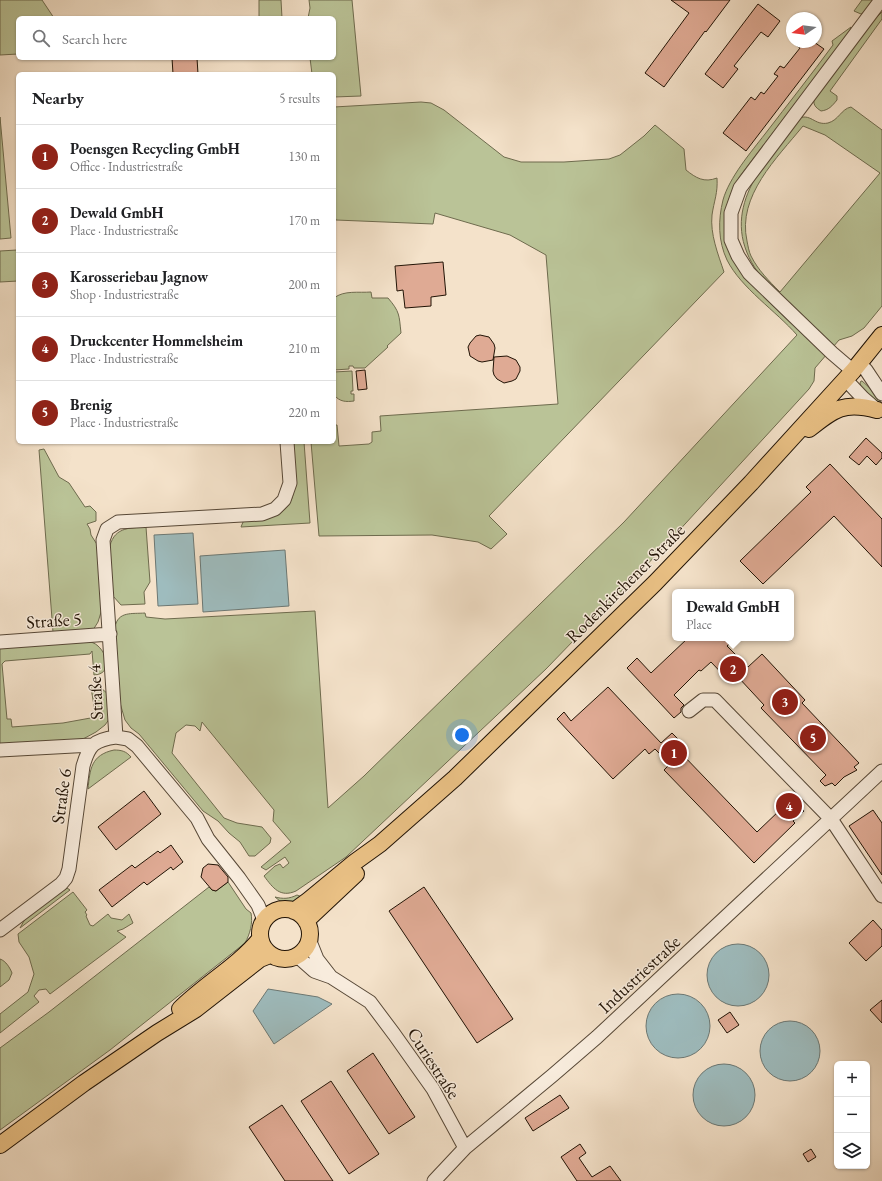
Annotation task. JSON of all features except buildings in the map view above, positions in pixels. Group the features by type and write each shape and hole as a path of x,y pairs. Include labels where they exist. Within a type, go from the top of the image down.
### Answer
{"main road":[{"name":"Rodenkirchener Straße","path":"294,911 380,844 455,778 655,583 751,483 852,371 882,335"},
{"path":"782,449 837,409 852,406 867,407 879,412"},
{"name":"Rodenkirchener Straße","path":"306,921 360,870 380,844"},
{"path":"283,909 294,911 306,921 309,928 309,939 306,948 300,954 290,959 279,959 270,954 264,948 260,939 260,930 264,920 272,912 283,909"},
{"path":"156,1033 190,1000 251,950 260,939"},
{"path":"0,1146 84,1083 156,1033 196,1009 270,954"}],"street":[{"path":"879,412 863,398 852,371 750,273 738,256 731,240 731,213 740,188 881,0"},
{"path":"852,371 866,370 882,394"},
{"name":"Straße 4","path":"264,920 258,905 240,878 208,839 197,818 137,746 128,739 116,737 103,540 107,529 118,522 262,514 275,509 284,500 290,483 287,444"},
{"name":"Straße 5","path":"0,642 110,634"},
{"path":"689,711 702,700 715,700 831,820 882,896"},
{"path":"0,750 92,745 101,740 116,737"},
{"name":"Straße 6","path":"0,930 61,884 66,878 83,766 86,754 92,745"},
{"name":"Industriestraße","path":"465,1148 553,1076 597,1037 882,771"},
{"name":"Curiestraße","path":"309,939 318,959 331,977"},
{"name":"Curiestraße","path":"295,957 298,956 314,971 331,977 370,1002 432,1089 465,1148"},
{"path":"434,1181 465,1148"}],"green space":[{"path":"0,0 42,0 53,16 16,16 16,54 0,55"},
{"path":"259,0 281,0 282,16 259,16"},
{"path":"309,0 352,0 361,96 336,97 336,72 312,72 310,60 336,60 336,16 308,16 310,8"},
{"path":"862,0 874,0 865,12 861,14 854,11"},
{"path":"882,12 882,19 830,91 837,96 837,100 828,109 821,111 815,106 814,97 872,22"},
{"path":"851,27 850,31 740,176 728,203 725,229 729,249 744,277 800,331 807,324 760,275 745,247 741,227 743,207 759,171 797,119 806,117 819,123 828,123 835,120 845,110 851,107 882,130 882,306 864,328 852,336 839,340 815,368 814,381 809,389 663,548 546,669 346,857 296,891 286,893 277,891 264,876 275,866 280,864 283,868 289,863 285,857 266,870 261,867 291,842 273,821 274,810 202,722 200,731 195,726 186,725 176,733 172,753 224,818 237,823 262,827 271,838 270,843 255,856 249,856 240,842 218,821 203,811 139,734 131,728 125,720 120,703 115,627 119,618 126,614 135,613 145,613 146,617 165,619 315,611 328,808 364,776 624,522 797,335 750,290 733,270 724,253 720,238 720,215 723,200 735,174 833,45 832,41","holes":["803,126 825,135 880,173 780,292 760,271 750,254 745,224 748,209 753,193 771,165"]},
{"path":"421,102 431,103 444,110 504,157 521,162 564,162 609,159 620,155 655,125 684,149 686,170 700,179 708,180 717,178 712,215 712,229 724,272 489,516 507,534 491,549 478,542 432,535 319,536 311,444 336,444 336,425 339,446 369,444 372,442 372,432 381,431 380,416 558,404 546,255 510,235 435,213 433,224 336,220 336,107"},
{"path":"0,117 11,238 0,239"},
{"path":"16,250 16,281 0,282 0,251"},
{"path":"352,292 371,292 372,298 388,298 398,314 401,333 365,368 354,368 353,366 349,366 349,369 336,370 336,296"},
{"path":"352,371 353,391 351,391 351,394 354,394 354,401 341,400 336,397 336,372"},
{"path":"861,381 875,393 880,400 882,407 865,394 861,387"},
{"path":"292,444 304,444 310,523 241,527 243,522 246,520 277,514 287,507 294,490 295,470"},
{"path":"44,449 59,477 69,483 85,507 90,506 96,512 96,521 87,524 91,535 98,546 102,609 98,622 93,630 53,632 39,450"},
{"path":"146,527 150,582 144,592 145,604 121,605 113,596 109,550 111,542 122,530"},
{"path":"87,641 97,645 106,659 106,668 100,674 94,675 92,651 90,654 5,661 2,664 7,719 11,719 12,727 63,723 96,717 91,688 98,688 106,692 109,701 110,718 105,725 83,739 0,746 0,646"},
{"path":"114,750 123,751 131,757 88,789 91,769 96,759 106,752"},
{"path":"228,882 246,909 251,913 251,928 245,943 110,1050 0,1130 0,1048 49,1012 209,887 216,891"},
{"path":"67,888 70,890 20,928 25,919"},
{"path":"73,892 87,910 85,912 90,925 93,926 108,914 111,918 122,920 129,914 133,923 117,931 126,937 50,994 46,989 39,990 34,996 39,1002 0,1033 0,1014 28,992 34,974 29,957 19,942 18,934"},
{"path":"297,895 302,897 292,903 280,901 275,897 286,898"},
{"path":"0,959 6,963 12,973 9,980 0,987"}],"water":[{"path":"193,533 198,604 158,606 154,535"},
{"path":"285,550 289,606 203,612 200,556"},
{"path":"738,944 750,946 760,953 767,963 769,975 767,987 760,997 750,1004 738,1006 726,1004 716,997 709,987 707,975 709,963 716,953 726,946"},
{"path":"268,989 318,997 332,1004 274,1044 253,1011"},
{"path":"678,994 696,1000 704,1008 710,1026 704,1044 696,1052 678,1058 660,1052 652,1044 646,1026 652,1008 660,1000"},
{"path":"784,1021 796,1021 807,1026 815,1034 820,1045 818,1063 807,1076 796,1081 784,1081 773,1076 765,1068 760,1057 760,1045 765,1034 773,1026"},
{"path":"724,1064 736,1066 746,1073 753,1083 755,1095 753,1107 746,1117 736,1124 724,1126 712,1124 702,1117 695,1107 693,1095 695,1083 702,1073 712,1066"}],"place":[{"name":"Dewald GmbH","path":"733,669"},
{"name":"Karosseriebau Jagnow","path":"785,702"},
{"name":"Brenig","path":"813,738"},
{"name":"Poensgen Recycling GmbH","path":"674,753"},
{"name":"Druckcenter Hommelsheim","path":"789,806"}]}
